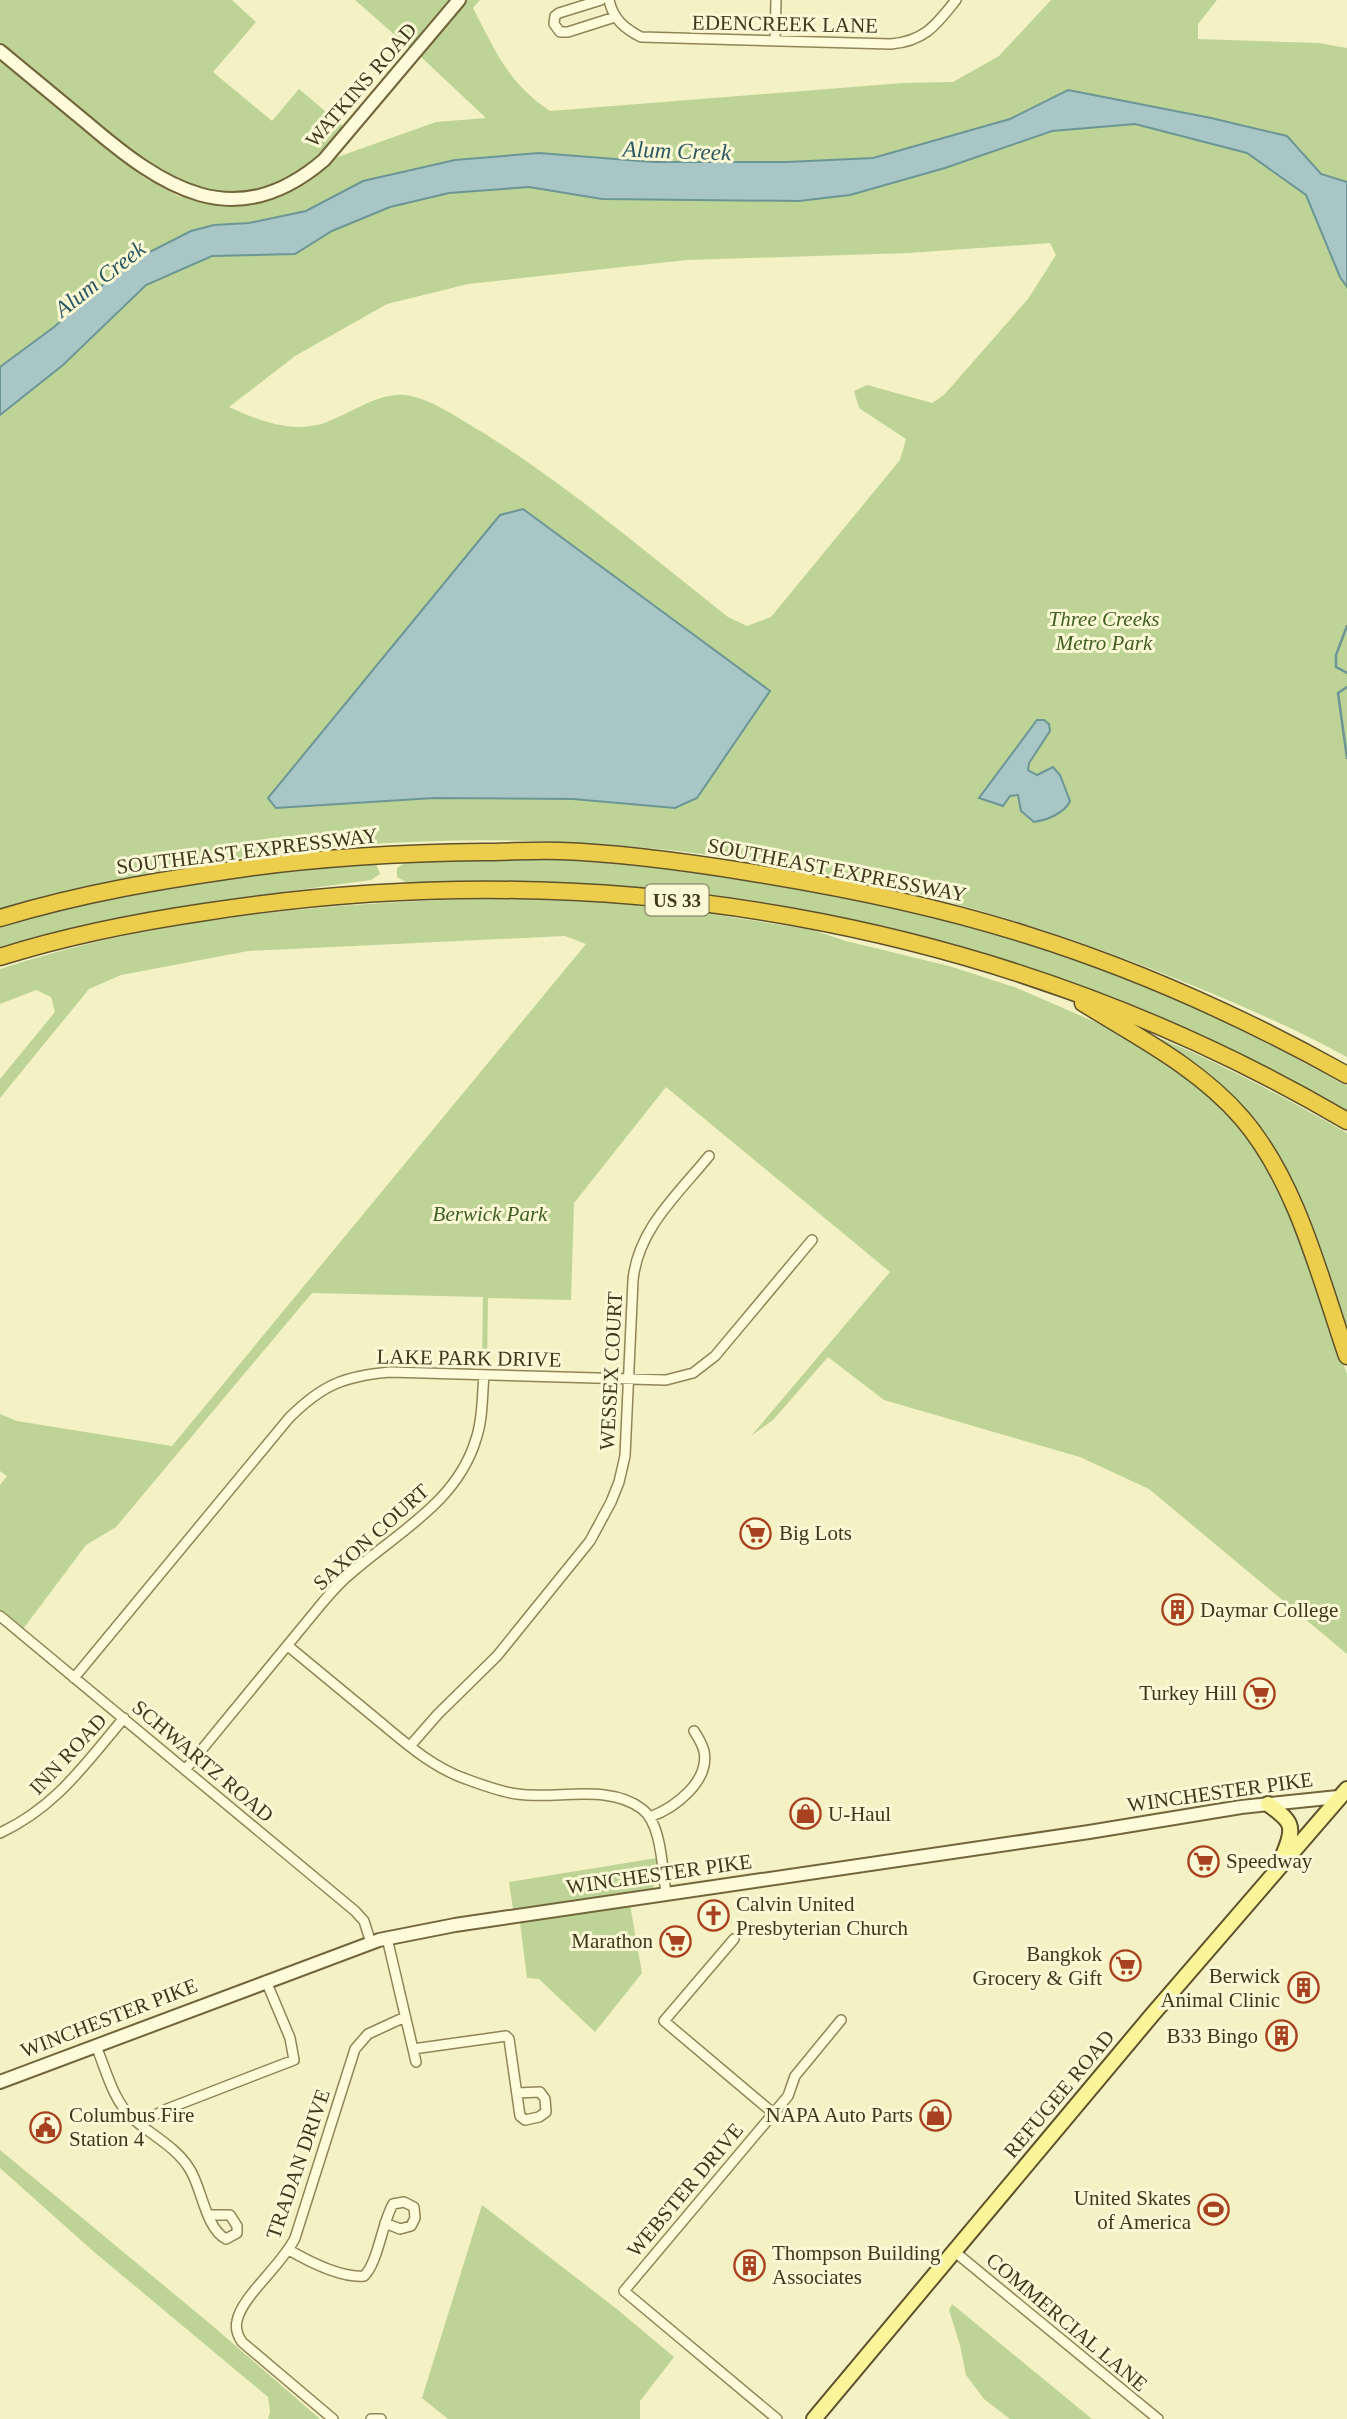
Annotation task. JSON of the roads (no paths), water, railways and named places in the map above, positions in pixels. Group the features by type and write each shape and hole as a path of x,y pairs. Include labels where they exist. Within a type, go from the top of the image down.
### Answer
{"highway":[{"name":"SOUTHEAST EXPRESSWAY","path":"0,918 121,886 313,859 388,854 561,851 652,859 799,880 970,918 1029,935 1117,966 1194,998 1287,1042 1347,1075"},
{"name":"US 33","path":"0,957 149,921 260,902 390,890 494,888 622,893 754,909 915,944 1054,985 1121,1009 1233,1060 1347,1121"},
{"path":"1054,985 1175,1060 1212,1089 1242,1118 1266,1152 1288,1191 1347,1356"},
{"path":"1287,1042 1333,1055 1347,1063"}],"main road":[{"name":"WATKINS ROAD","path":"0,51 143,169 174,186 196,194 249,197 288,186 324,160 459,0"},
{"name":"REFUGEE ROAD","path":"814,2419 1279,1866 1344,1794 1347,1782"},
{"name":"WINCHESTER PIKE","path":"0,2082 387,1938 666,1893 1344,1794"},
{"path":"1268,1804 1286,1817 1291,1827 1292,1833 1279,1866"}],"street":[{"path":"601,0 559,13 555,16 554,24 560,32 568,32 615,17 610,3"},
{"path":"775,41 776,0"},
{"name":"EDENCREEK LANE","path":"615,17 630,32 641,37 891,44 907,43 921,37 936,25 956,0"},
{"name":"WESSEX COURT","path":"410,1746 496,1656 574,1562 602,1522 619,1482 625,1456 633,1280 638,1251 651,1226 709,1156"},
{"name":"LAKE PARK DRIVE","path":"75,1678 289,1418 323,1388 354,1376 390,1372 666,1380 693,1373 716,1356 812,1240"},
{"name":"SAXON COURT","path":"185,1770 347,1576 414,1524 459,1478 477,1437 484,1375"},
{"name":"SCHWARTZ ROAD","path":"0,1616 355,1912 364,1921 371,1942"},
{"path":"288,1646 410,1746 436,1765 464,1778 516,1794 617,1797 637,1805 650,1817 658,1835 666,1893"},
{"name":"INN ROAD","path":"0,1833 37,1812 55,1798 124,1718"},
{"path":"650,1817 673,1806 696,1781 705,1753 694,1731"},
{"path":"387,1938 416,2062"},
{"path":"734,1940 664,2021 774,2113"},
{"path":"139,2123 167,2109 294,2060 290,2038 267,1981"},
{"name":"TRADAN DRIVE","path":"333,2419 247,2347 238,2336 237,2320 243,2306 289,2250 295,2238 355,2049 368,2034 405,2017"},
{"name":"WEBSTER DRIVE","path":"777,2419 624,2291 788,2096 795,2076 841,2020"},
{"path":"414,2049 506,2036 509,2039 517,2093"},
{"path":"96,2046 118,2100 139,2123 189,2167 208,2215"},
{"path":"289,2250 309,2262 349,2275 364,2276 371,2268 385,2223"},
{"name":"COMMERCIAL LANE","path":"954,2252 1158,2419"},
{"path":"371,2419 381,2419"}],"water":[{"path":"1068,90 1287,136 1321,174 1347,182 1347,287 1340,277 1306,195 1247,153 1135,124 1052,131 945,168 850,195 799,201 602,199 529,187 449,193 390,207 332,231 295,254 212,256 146,285 63,365 0,415 0,367 54,327 128,263 191,231 306,211 363,181 455,160 539,153 653,162 787,162 873,158 1010,119"},
{"path":"523,509 770,691 697,798 675,808 573,799 434,798 276,808 268,798 500,515"},
{"path":"1037,720 1044,720 1049,724 1050,731 1029,763 1028,770 1037,775 1053,767 1060,775 1070,801 1055,815 1034,822 1021,811 1018,795 1010,796 1003,806 979,798"}],"waterway":[{"path":"1347,626 1336,655 1336,667 1347,673"},
{"path":"1347,687 1338,693 1347,758"}],"place":[{"name":"Big Lots","path":"756,1533"},
{"name":"Daymar College","path":"1177,1610"},
{"name":"Turkey Hill","path":"1260,1693"},
{"name":"U-Haul","path":"805,1814"},
{"name":"Speedway","path":"1203,1861"},
{"name":"Calvin United Presbyterian Church","path":"713,1916"},
{"name":"Marathon","path":"676,1941"},
{"name":"Bangkok Grocery & Gift","path":"1125,1966"},
{"name":"Berwick Animal Clinic","path":"1303,1988"},
{"name":"B33 Bingo","path":"1281,2036"},
{"name":"NAPA Auto Parts","path":"936,2115"},
{"name":"Columbus Fire Station 4","path":"46,2127"},
{"name":"United Skates of America","path":"1214,2210"},
{"name":"Thompson Building Associates","path":"749,2265"}],"water label":[{"name":"Alum Creek","path":"677,151"},
{"name":"Alum Creek","path":"100,279"}],"park label":[{"name":"Three Creeks Metro Park","path":"1104,631"},
{"name":"Berwick Park","path":"490,1214"}]}
